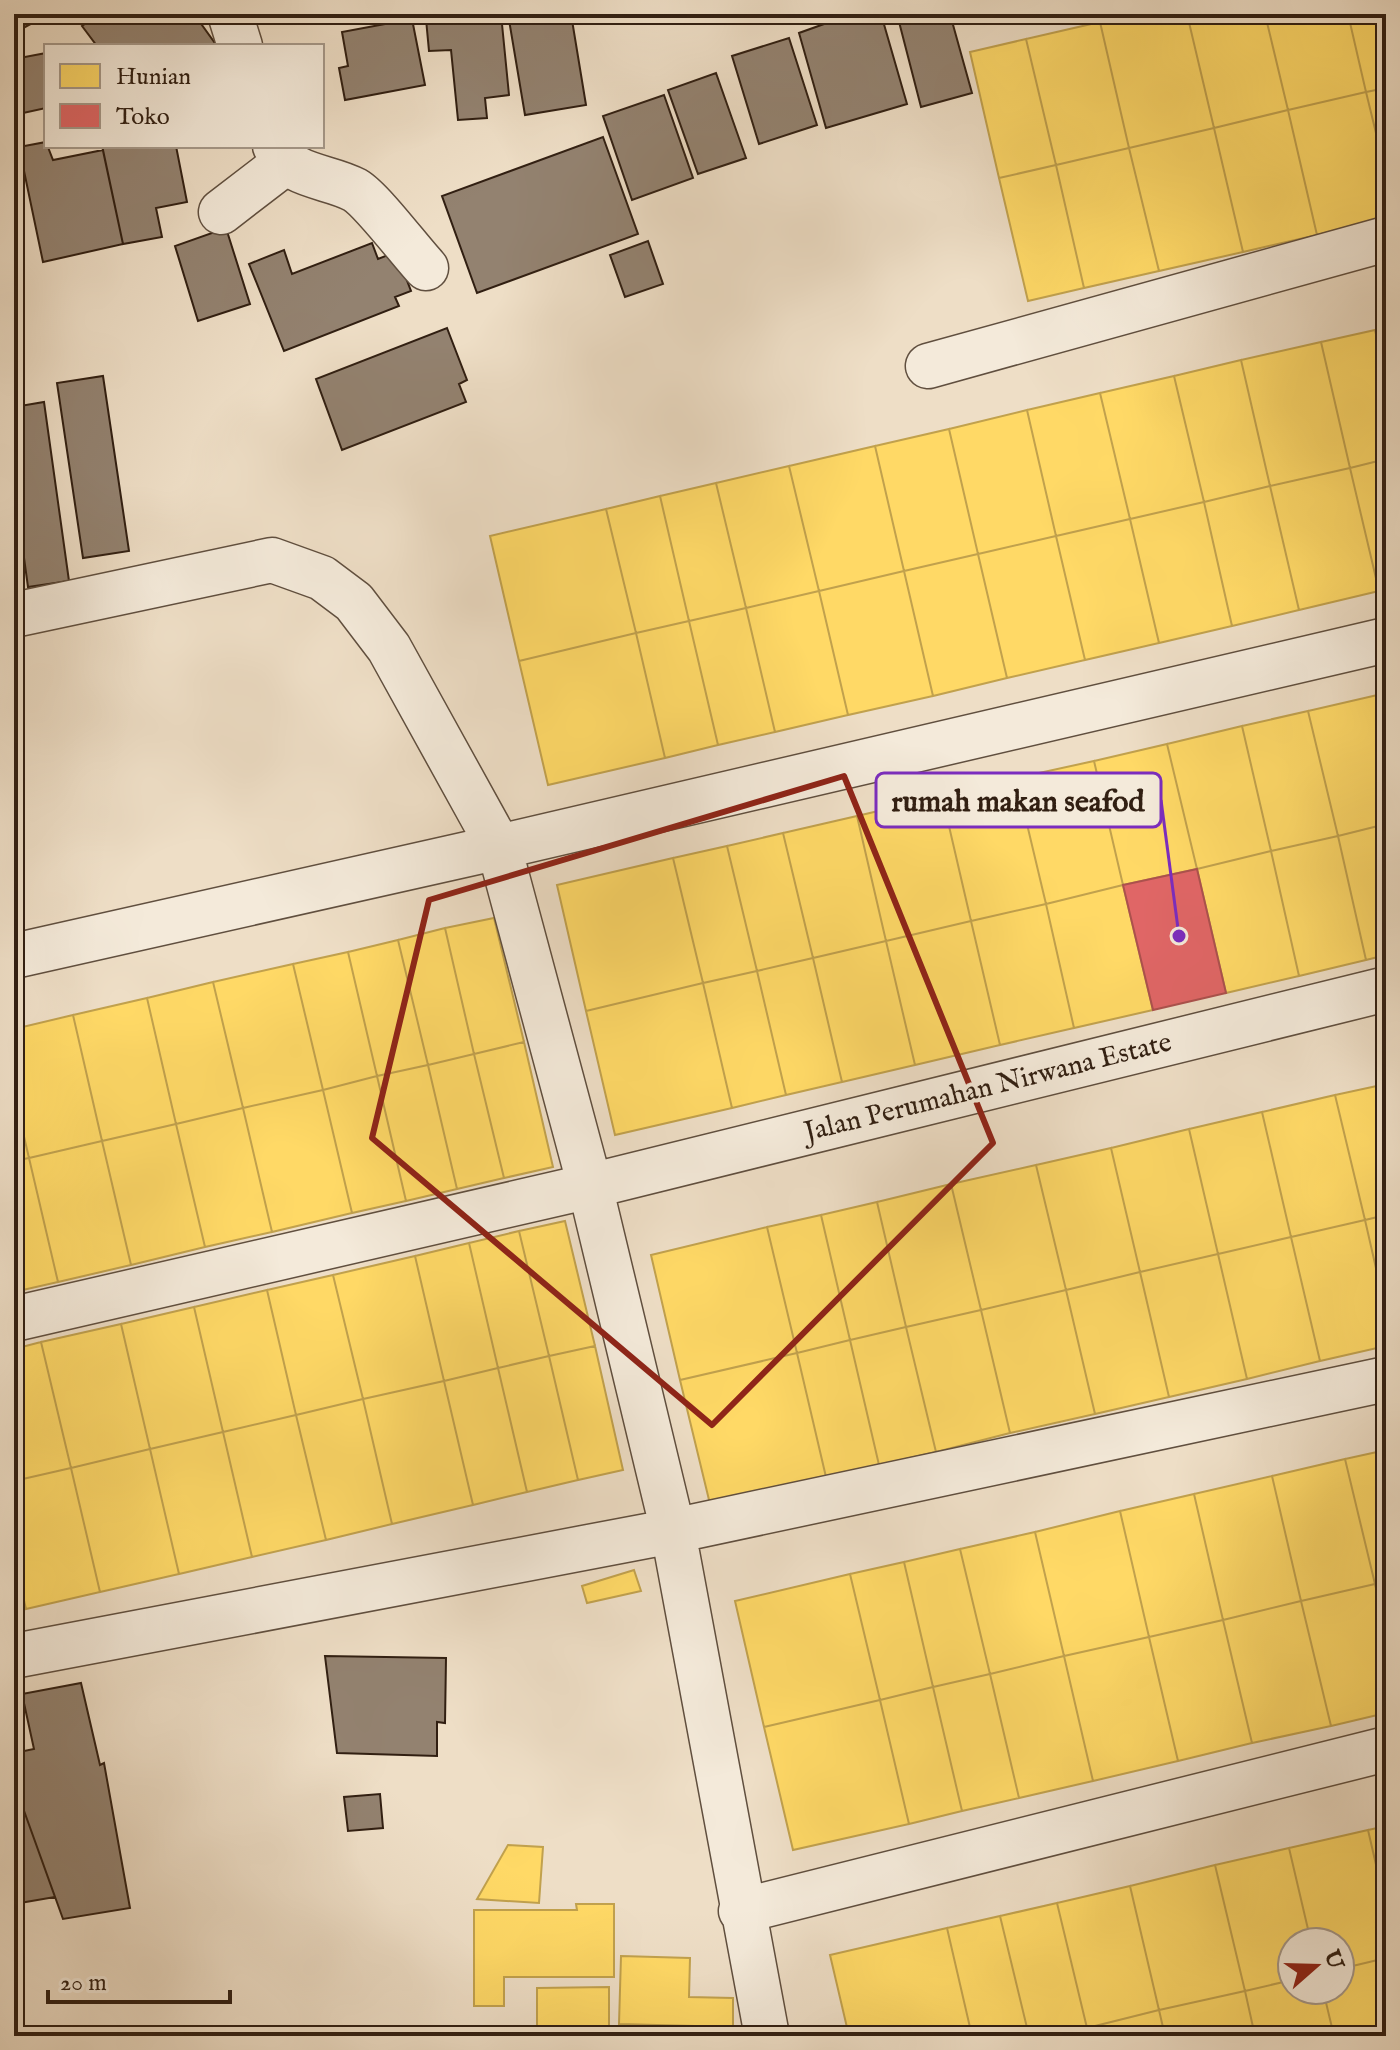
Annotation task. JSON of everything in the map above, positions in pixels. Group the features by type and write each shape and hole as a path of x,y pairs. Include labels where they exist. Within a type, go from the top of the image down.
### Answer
{"street":[{"path":"230,14 239,44"},
{"path":"221,212 281,154 356,190 426,268"},
{"path":"928,366 1386,239"},
{"path":"14,615 272,560 322,578 354,602 389,648 499,847 590,1186 673,1531 741,1911 767,2036"},
{"path":"14,956 499,847 1386,640"},
{"name":"Jalan Perumahan Nirwana Estate","path":"14,1319 590,1186 1386,989"},
{"path":"14,1656 673,1531 1386,1379"},
{"path":"741,1911 1386,1749"}],"highlighted area":[{"path":"844,776 993,1143 712,1425 372,1138 429,900"}],"building: Hunian":[{"path":"1133,14 1187,14 1214,128 1129,148 1100,22"},
{"path":"1187,14 1265,14 1288,110 1214,128"},
{"path":"1265,14 1348,14 1366,92 1288,110"},
{"path":"1348,14 1386,14 1386,88 1366,92"},
{"path":"1100,22 1129,148 1056,165 1026,39"},
{"path":"1026,39 1056,165 999,178 970,52"},
{"path":"1386,88 1386,174 1366,92"},
{"path":"1366,92 1386,174 1386,218 1317,235 1288,110"},
{"path":"1288,110 1317,235 1243,252 1214,128"},
{"path":"1214,128 1243,252 1159,271 1129,148"},
{"path":"1129,148 1159,271 1084,288 1056,165"},
{"path":"1056,165 1084,288 1028,301 999,178"},
{"path":"1386,327 1386,375 1375,330"},
{"path":"1375,330 1386,375 1386,459 1350,468 1321,342"},
{"path":"1321,342 1350,468 1270,486 1241,360"},
{"path":"1241,360 1270,486 1204,502 1174,376"},
{"path":"1174,376 1204,502 1130,519 1100,393"},
{"path":"1100,393 1130,519 1056,536 1027,410"},
{"path":"1027,410 1056,536 978,554 949,429"},
{"path":"949,429 978,554 904,571 875,446"},
{"path":"875,446 904,571 819,591 789,466"},
{"path":"1386,459 1386,590 1379,591 1350,468"},
{"path":"789,466 819,591 746,608 716,483"},
{"path":"1350,468 1379,591 1299,610 1270,486"},
{"path":"716,483 746,608 689,621 660,496"},
{"path":"1270,486 1299,610 1232,626 1204,502"},
{"path":"660,496 689,621 636,633 606,509"},
{"path":"1204,502 1232,626 1159,643 1130,519"},
{"path":"606,509 636,633 519,661 490,536"},
{"path":"1130,519 1159,643 1085,660 1056,536"},
{"path":"1056,536 1085,660 1007,678 978,554"},
{"path":"978,554 1007,678 933,696 904,571"},
{"path":"904,571 933,696 848,715 819,591"},
{"path":"819,591 848,715 775,732 746,608"},
{"path":"746,608 775,732 718,745 689,621"},
{"path":"689,621 718,745 665,758 636,633"},
{"path":"636,633 665,758 548,785 519,661"},
{"path":"1386,693 1386,824 1338,836 1308,711"},
{"path":"1308,711 1338,836 1271,851 1242,726"},
{"path":"1242,726 1271,851 1197,869 1167,744"},
{"path":"1167,744 1197,869 1123,885 1094,761"},
{"path":"1094,761 1123,885 1046,904 1016,778"},
{"path":"1016,778 1046,904 971,921 942,796"},
{"path":"942,796 971,921 886,941 857,816"},
{"path":"857,816 886,941 813,958 783,833"},
{"path":"1386,824 1386,955 1366,960 1338,836"},
{"path":"783,833 813,958 757,971 727,846"},
{"path":"1338,836 1366,960 1299,976 1271,851"},
{"path":"727,846 757,971 703,983 673,858"},
{"path":"1271,851 1299,976 1226,993 1197,869"},
{"path":"673,858 703,983 586,1011 557,885"},
{"path":"1123,885 1153,1010 1074,1028 1046,904"},
{"path":"1046,904 1074,1028 1000,1045 971,921"},
{"path":"494,918 524,1042 474,1054 445,928"},
{"path":"971,921 1000,1045 915,1065 886,941"},
{"path":"445,928 474,1054 428,1065 398,940"},
{"path":"398,940 428,1065 377,1076 348,952"},
{"path":"886,941 915,1065 842,1082 813,958"},
{"path":"348,952 377,1076 323,1090 293,964"},
{"path":"813,958 842,1082 786,1095 757,971"},
{"path":"293,964 323,1090 243,1108 213,982"},
{"path":"757,971 786,1095 732,1108 703,983"},
{"path":"213,982 243,1108 176,1124 147,998"},
{"path":"703,983 732,1108 615,1135 586,1011"},
{"path":"147,998 176,1124 102,1141 73,1015"},
{"path":"73,1015 102,1141 29,1158 14,1094 14,1029"},
{"path":"524,1042 553,1167 504,1178 474,1054"},
{"path":"474,1054 504,1178 457,1189 428,1065"},
{"path":"428,1065 457,1189 406,1201 377,1076"},
{"path":"377,1076 406,1201 352,1213 323,1090"},
{"path":"1386,1084 1386,1215 1365,1220 1335,1095"},
{"path":"323,1090 352,1213 272,1232 243,1108"},
{"path":"14,1094 29,1158 14,1161"},
{"path":"1335,1095 1365,1220 1291,1237 1262,1112"},
{"path":"243,1108 272,1232 205,1247 176,1124"},
{"path":"1262,1112 1291,1237 1218,1254 1189,1129"},
{"path":"176,1124 205,1247 131,1265 102,1141"},
{"path":"1189,1129 1218,1254 1140,1272 1111,1148"},
{"path":"102,1141 131,1265 58,1282 29,1158"},
{"path":"1111,1148 1140,1272 1066,1290 1036,1165"},
{"path":"29,1158 58,1282 14,1292 14,1161"},
{"path":"1036,1165 1066,1290 981,1310 951,1184"},
{"path":"951,1184 981,1310 906,1327 877,1202"},
{"path":"877,1202 906,1327 850,1340 821,1215"},
{"path":"821,1215 850,1340 797,1353 767,1227"},
{"path":"1386,1215 1386,1312 1365,1220"},
{"path":"1365,1220 1386,1312 1386,1346 1320,1361 1291,1237"},
{"path":"565,1221 595,1346 549,1356 519,1231"},
{"path":"767,1227 797,1353 680,1380 651,1255"},
{"path":"519,1231 549,1356 498,1368 469,1243"},
{"path":"1291,1237 1320,1361 1247,1379 1218,1254"},
{"path":"469,1243 498,1368 444,1381 415,1256"},
{"path":"1218,1254 1247,1379 1169,1397 1140,1272"},
{"path":"415,1256 444,1381 363,1399 333,1275"},
{"path":"1140,1272 1169,1397 1095,1414 1066,1290"},
{"path":"333,1275 363,1399 296,1415 267,1290"},
{"path":"267,1290 296,1415 223,1432 194,1307"},
{"path":"1066,1290 1095,1414 1010,1433 981,1310"},
{"path":"194,1307 223,1432 150,1449 121,1324"},
{"path":"981,1310 1010,1433 936,1452 906,1327"},
{"path":"121,1324 150,1449 71,1468 41,1342"},
{"path":"906,1327 936,1452 879,1465 850,1340"},
{"path":"850,1340 879,1465 826,1477 797,1353"},
{"path":"41,1342 71,1468 14,1481 14,1349"},
{"path":"595,1346 623,1470 578,1480 549,1356"},
{"path":"797,1353 826,1477 710,1504 680,1380"},
{"path":"549,1356 578,1480 527,1492 498,1368"},
{"path":"498,1368 527,1492 473,1505 444,1381"},
{"path":"444,1381 473,1505 392,1524 363,1399"},
{"path":"363,1399 392,1524 326,1540 296,1415"},
{"path":"296,1415 326,1540 252,1557 223,1432"},
{"path":"223,1432 252,1557 179,1574 150,1449"},
{"path":"150,1449 179,1574 100,1592 71,1468"},
{"path":"1386,1450 1386,1581 1375,1584 1345,1459"},
{"path":"1345,1459 1375,1584 1301,1601 1272,1476"},
{"path":"71,1468 100,1592 26,1609 14,1559 14,1481"},
{"path":"1272,1476 1301,1601 1223,1620 1194,1494"},
{"path":"1194,1494 1223,1620 1149,1637 1120,1511"},
{"path":"1120,1511 1149,1637 1064,1656 1035,1532"},
{"path":"1035,1532 1064,1656 990,1674 960,1549"},
{"path":"960,1549 990,1674 933,1687 904,1562"},
{"path":"14,1559 26,1609 14,1612"},
{"path":"904,1562 933,1687 880,1700 850,1574"},
{"path":"634,1570 641,1591 587,1603 582,1586"},
{"path":"850,1574 880,1700 764,1727 735,1601"},
{"path":"1386,1581 1386,1632 1375,1584"},
{"path":"1375,1584 1386,1632 1386,1713 1331,1726 1301,1601"},
{"path":"1301,1601 1331,1726 1252,1743 1223,1620"},
{"path":"1223,1620 1252,1743 1178,1761 1149,1637"},
{"path":"1149,1637 1178,1761 1093,1781 1064,1656"},
{"path":"1064,1656 1093,1781 1019,1798 990,1674"},
{"path":"990,1674 1019,1798 962,1811 933,1687"},
{"path":"933,1687 962,1811 909,1824 880,1700"},
{"path":"880,1700 909,1824 793,1850 764,1727"},
{"path":"1386,1826 1386,1908 1368,1830"},
{"path":"1368,1830 1386,1908 1386,1958 1356,1965 1356,1926 1307,1926 1289,1848"},
{"path":"508,1845 543,1847 539,1903 477,1899"},
{"path":"1289,1848 1307,1926 1276,1926 1276,1984 1245,1991 1215,1865"},
{"path":"1215,1865 1245,1991 1159,2010 1130,1886"},
{"path":"1130,1886 1159,2010 1087,2028 1057,1903"},
{"path":"1057,1903 1087,2028 1053,2036 1029,2036 1000,1916"},
{"path":"576,1904 614,1904 614,1977 504,1977 504,2006 474,2006 474,1910 577,1910"},
{"path":"1000,1916 1029,2036 972,2036 947,1928"},
{"path":"947,1928 972,2036 849,2036 830,1955"},
{"path":"621,1956 690,1958 689,1997 733,1998 733,2027 619,2024"},
{"path":"1386,1958 1386,2036 1334,2036 1327,2006 1356,2006 1356,1965"},
{"path":"1276,1984 1276,2006 1327,2006 1334,2036 1255,2036 1245,1991"},
{"path":"609,1987 609,2036 537,2036 537,1988"},
{"path":"1245,1991 1255,2036 1165,2036 1159,2010"},
{"path":"1159,2010 1165,2036 1088,2036 1087,2028"},
{"path":"616,2027 723,2030 723,2036 616,2036"}],"building: Toko":[{"path":"1197,869 1226,993 1153,1010 1123,885"}],"building: Lainnya":[{"path":"14,14 49,14 14,33"},
{"path":"99,14 194,14 216,44 96,44 82,26"},
{"path":"501,14 509,95 485,98 487,118 458,120 451,50 429,51 426,19"},
{"path":"508,14 571,14 586,105 525,115"},
{"path":"852,14 881,14 907,104 826,128 799,33"},
{"path":"897,14 950,14 972,93 921,107"},
{"path":"412,19 425,85 345,100 339,68 348,66 342,32"},
{"path":"789,38 817,125 759,144 732,56"},
{"path":"44,53 44,108 14,115 14,59"},
{"path":"716,73 746,158 698,174 668,90"},
{"path":"664,95 693,178 632,200 603,116"},
{"path":"603,137 638,234 477,293 442,196"},
{"path":"44,142 44,148 48,148 53,160 103,150 123,244 43,262 19,147"},
{"path":"102,148 176,148 187,202 156,208 162,237 123,244"},
{"path":"226,228 250,304 198,321 175,246"},
{"path":"648,241 663,284 625,297 610,255"},
{"path":"372,243 378,259 396,252 411,291 395,297 399,306 284,351 249,264 284,250 292,274"},
{"path":"447,328 467,380 459,384 466,402 342,450 316,379"},
{"path":"103,376 129,551 83,558 57,383"},
{"path":"44,402 69,581 28,587 14,485 14,407"},
{"path":"325,1656 446,1658 445,1723 437,1722 437,1756 337,1753"},
{"path":"81,1683 100,1765 104,1763 130,1908 63,1919 14,1783 14,1753 34,1749 22,1694"},
{"path":"14,1783 55,1897 14,1904"},
{"path":"380,1794 383,1828 348,1831 344,1797"}],"place":[{"name":"rumah makan seafod","path":"1179,936"}]}
